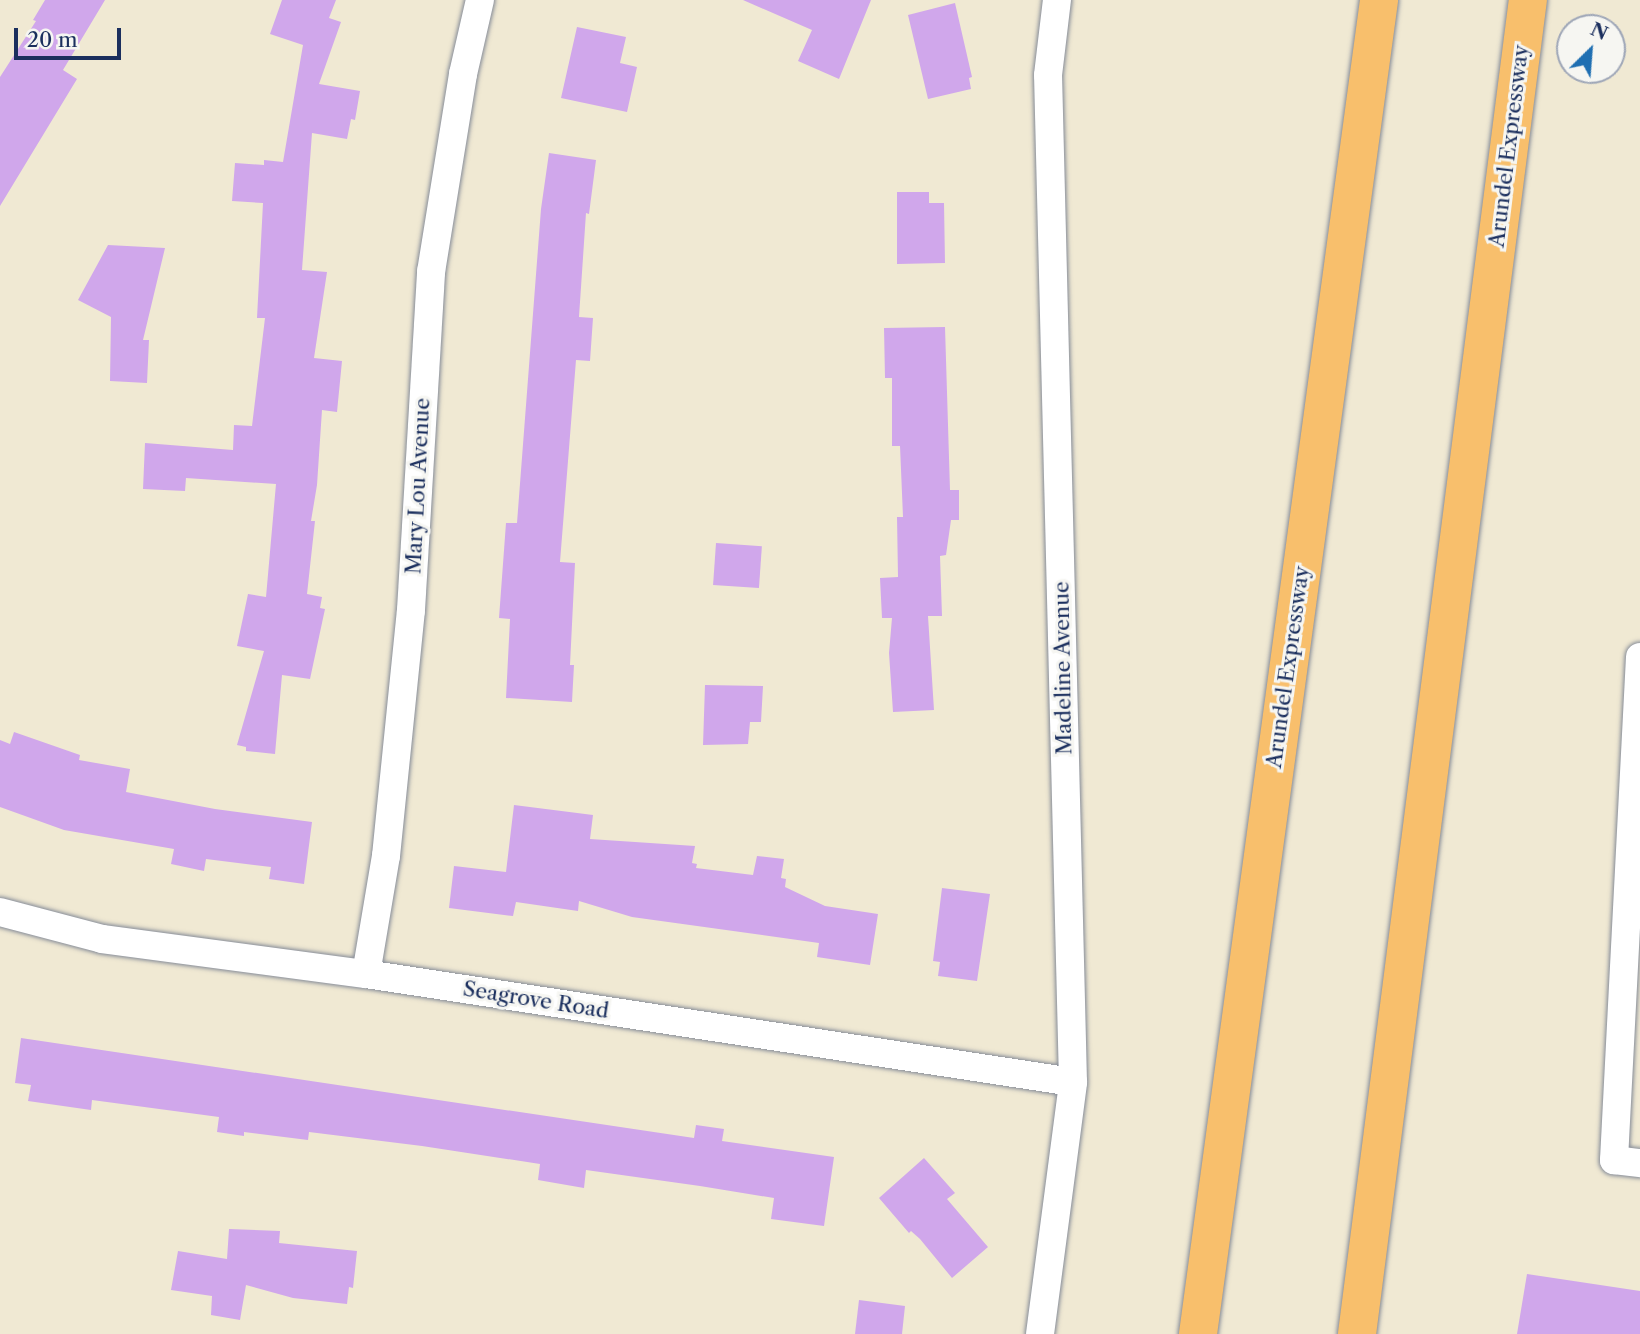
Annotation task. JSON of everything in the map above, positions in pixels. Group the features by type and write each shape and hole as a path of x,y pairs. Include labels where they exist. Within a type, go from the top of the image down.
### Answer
{"highway":[{"name":"Arundel Expressway","path":"1198,1334 1379,0"},
{"name":"Arundel Expressway","path":"1357,1334 1528,0"}],"street":[{"name":"Mary Lou Avenue","path":"366,974 386,856 411,610 431,272 463,74 480,0"},
{"name":"Madeline Avenue","path":"1040,1334 1073,1082 1048,75 1057,0"},
{"path":"1627,1162 1640,657"},
{"name":"Seagrove Road","path":"0,912 102,939 366,974 1073,1082"}],"building":[{"path":"45,0 105,0 63,70 77,79 0,206 0,77 36,21 33,20"},
{"path":"282,0 336,0 329,18 341,22 319,84 360,91 355,120 351,119 347,139 312,133 302,270 327,272 314,358 342,361 337,412 322,410 317,485 311,521 315,521 307,594 322,597 320,608 325,609 310,679 282,675 275,754 246,751 246,747 237,745 264,651 237,646 248,594 266,597 276,484 186,478 185,491 143,489 145,443 233,450 234,425 252,426 265,318 257,318 263,203 232,201 235,163 264,165 264,160 283,162 303,45 270,34"},
{"path":"743,0 871,0 839,79 798,61 812,30"},
{"path":"955,3 972,77 969,78 971,89 928,99 908,15"},
{"path":"577,27 626,37 620,63 637,67 627,112 561,98"},
{"path":"549,153 596,160 589,214 586,213 579,317 593,318 590,361 576,360 560,562 575,563 570,665 574,665 572,702 506,698 510,619 499,618 506,523 517,523 541,209"},
{"path":"897,192 929,192 929,203 944,203 945,263 897,264"},
{"path":"108,245 165,248 143,340 149,340 147,383 110,381 111,317 78,300"},
{"path":"945,327 950,490 959,490 959,520 951,520 946,555 940,556 942,616 928,616 934,710 893,712 889,653 892,618 882,618 880,578 898,577 897,517 903,517 900,446 892,446 892,378 885,378 884,328"},
{"path":"716,543 762,546 759,588 713,585"},
{"path":"705,685 763,686 761,722 750,722 748,744 703,745"},
{"path":"14,732 80,755 79,760 130,769 126,792 215,809 312,822 304,884 269,879 271,867 206,859 204,871 171,864 174,849 64,830 0,807 0,740 10,744"},
{"path":"514,805 593,815 590,839 695,846 692,863 697,864 696,868 753,875 757,856 784,859 781,878 786,879 785,887 825,906 878,914 870,965 817,957 819,943 632,917 579,901 578,911 516,902 513,916 449,908 454,866 506,872"},
{"path":"942,888 990,894 977,981 938,976 940,962 933,961"},
{"path":"21,1038 694,1138 696,1125 724,1129 722,1141 834,1157 824,1226 771,1219 774,1198 700,1186 586,1170 584,1188 538,1180 540,1164 309,1132 308,1140 244,1132 244,1136 217,1132 219,1117 92,1100 91,1110 28,1101 31,1085 15,1083"},
{"path":"924,1158 955,1193 947,1199 988,1247 952,1278 920,1239 911,1231 909,1233 879,1198"},
{"path":"229,1229 280,1231 279,1243 357,1251 353,1288 349,1287 347,1304 293,1298 246,1285 240,1320 211,1315 212,1296 171,1290 178,1251 227,1259"},
{"path":"1527,1274 1640,1291 1640,1334 1517,1334"},
{"path":"859,1300 905,1306 902,1334 855,1334"}]}
